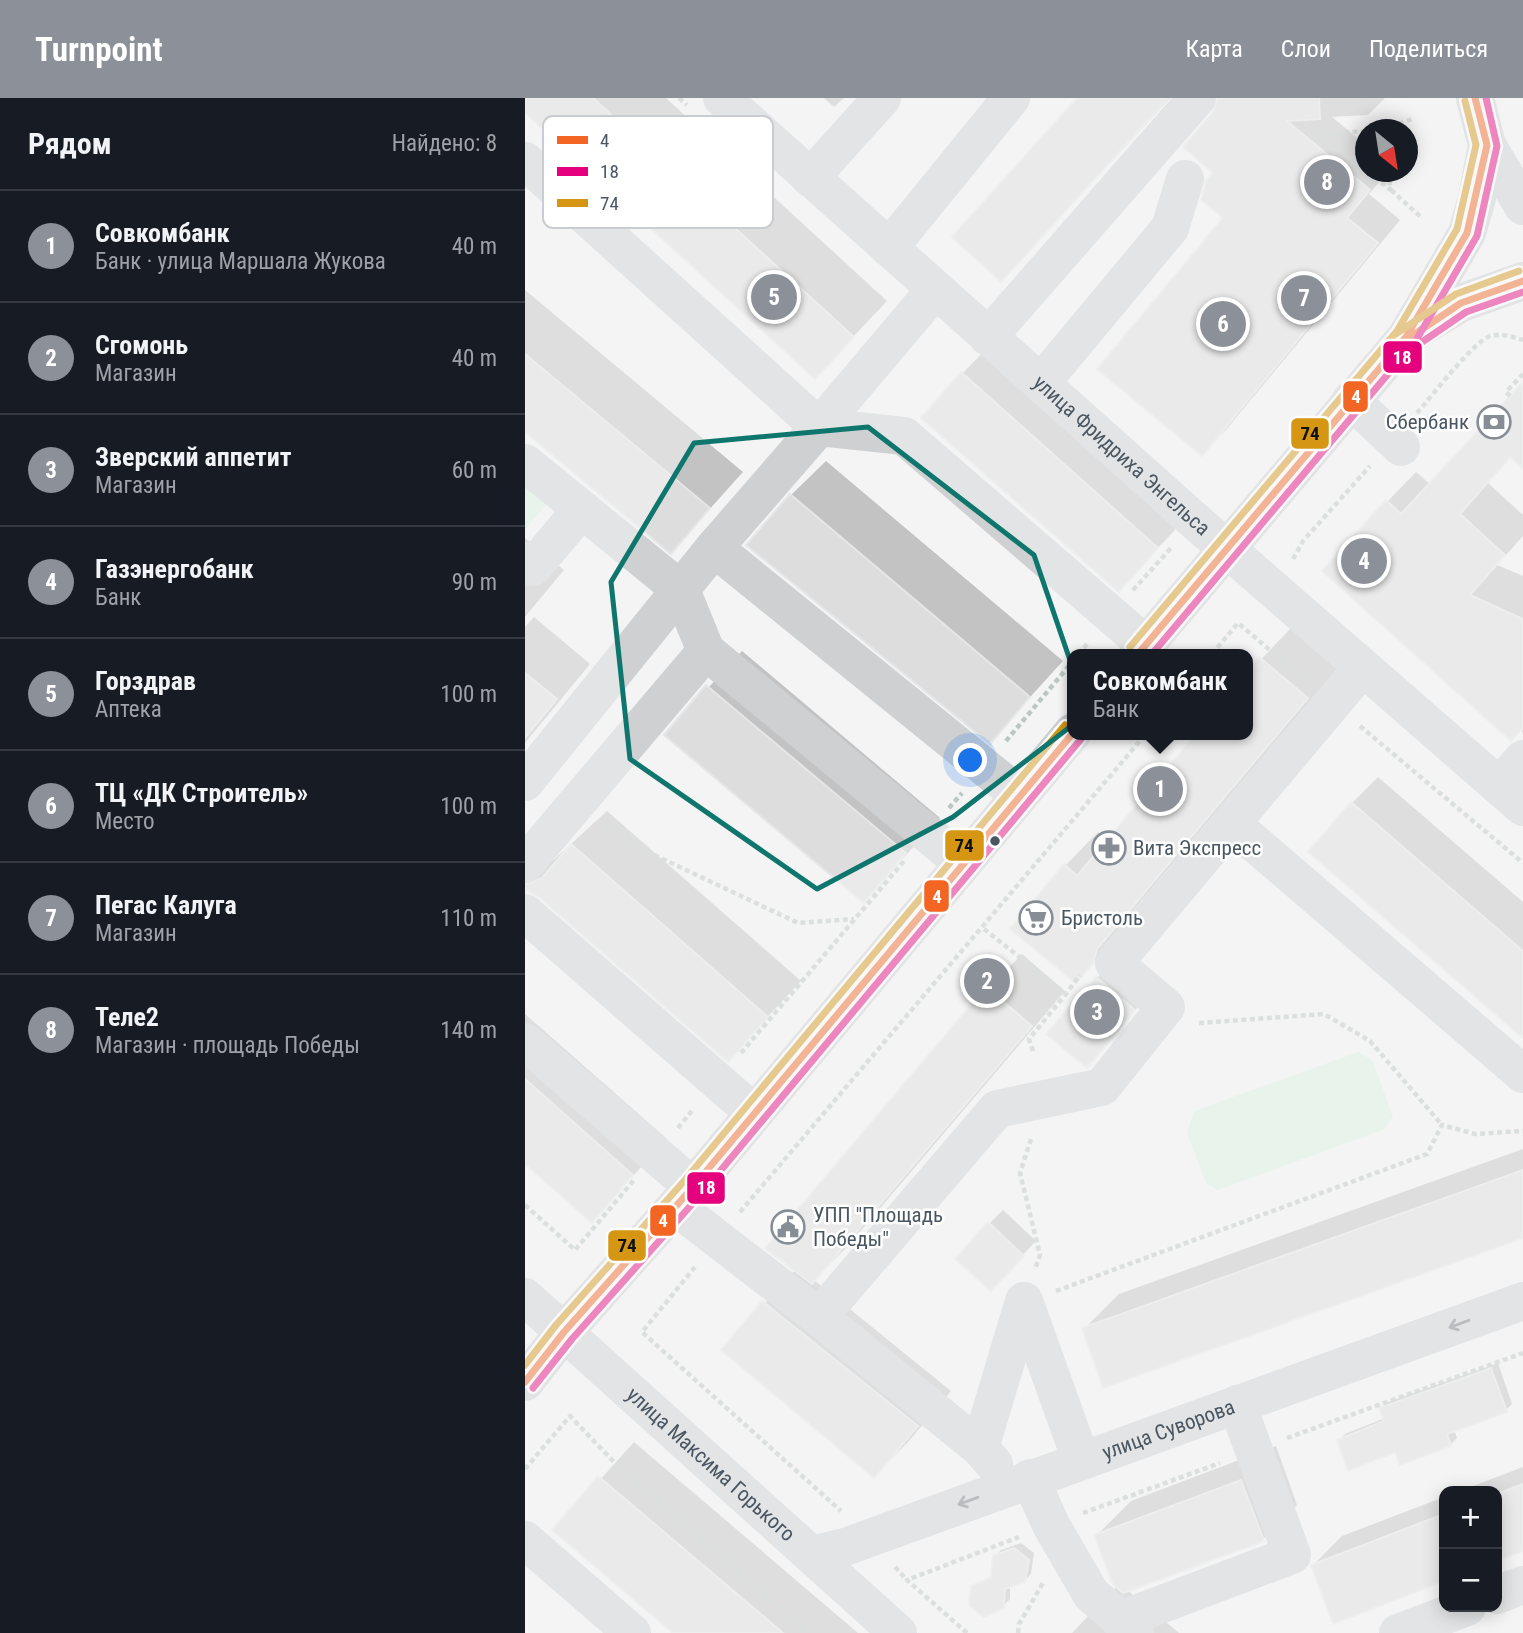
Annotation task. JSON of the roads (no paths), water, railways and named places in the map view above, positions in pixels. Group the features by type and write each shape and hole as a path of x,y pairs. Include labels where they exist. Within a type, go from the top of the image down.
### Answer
{"main road":[{"path":"1475,98 1487,145 1523,206"},
{"path":"1142,649 1406,337 1467,233 1478,198 1487,145"},
{"path":"1406,337 1461,303 1523,281"},
{"path":"525,1382 564,1332 685,1197 1067,739"}],"street":[{"name":"улица Фридриха Энгельса","path":"722,98 742,116"},
{"path":"810,177 882,98"},
{"path":"889,248 1011,98"},
{"path":"988,337 1197,98"},
{"name":"улица Фридриха Энгельса","path":"773,144 1363,667 1515,784"},
{"path":"525,160 543,176"},
{"path":"1041,383 1170,228 1185,179"},
{"path":"600,228 819,427 904,436 1142,649"},
{"path":"525,782 715,548 935,290"},
{"path":"1351,400 1401,447"},
{"path":"525,463 681,590 706,651 963,863"},
{"path":"525,561 533,568 582,509"},
{"path":"715,548 1019,795"},
{"path":"525,864 706,651"},
{"path":"819,1317 997,1109 1102,1087 1166,1007 1114,963 1363,667"},
{"path":"1231,823 1523,1074"},
{"path":"525,913 754,1113"},
{"path":"525,1042 655,1156 717,1239 819,1317 1022,1481 1091,1594 1127,1626 1292,1555 1237,1404"},
{"name":"улица Максима Горького","path":"525,1297 898,1633"},
{"path":"979,1448 1024,1301 1081,1460"},
{"name":"улица Суворова","path":"812,1555 845,1547 1523,1301"},
{"path":"525,1540 632,1633"},
{"path":"1502,1593 1523,1585"},
{"path":"1398,1633 1454,1612"}],"place":[{"name":"Теле2","path":"1327,182"},
{"name":"Горздрав","path":"774,297"},
{"name":"Пегас Калуга","path":"1304,298"},
{"name":"ТЦ «ДК Строитель»","path":"1223,324"},
{"name":"Сбербанк","path":"1494,422"},
{"name":"Газэнергобанк","path":"1364,561"},
{"name":"Совкомбанк","path":"1160,789"},
{"name":"Вита Экспресс","path":"1109,848"},
{"name":"Бристоль","path":"1036,918"},
{"name":"Сгомонь","path":"987,981"},
{"name":"Зверский аппетит","path":"1097,1012"},
{"name":"УПП \"Площадь Победы\"","path":"788,1227"}]}
